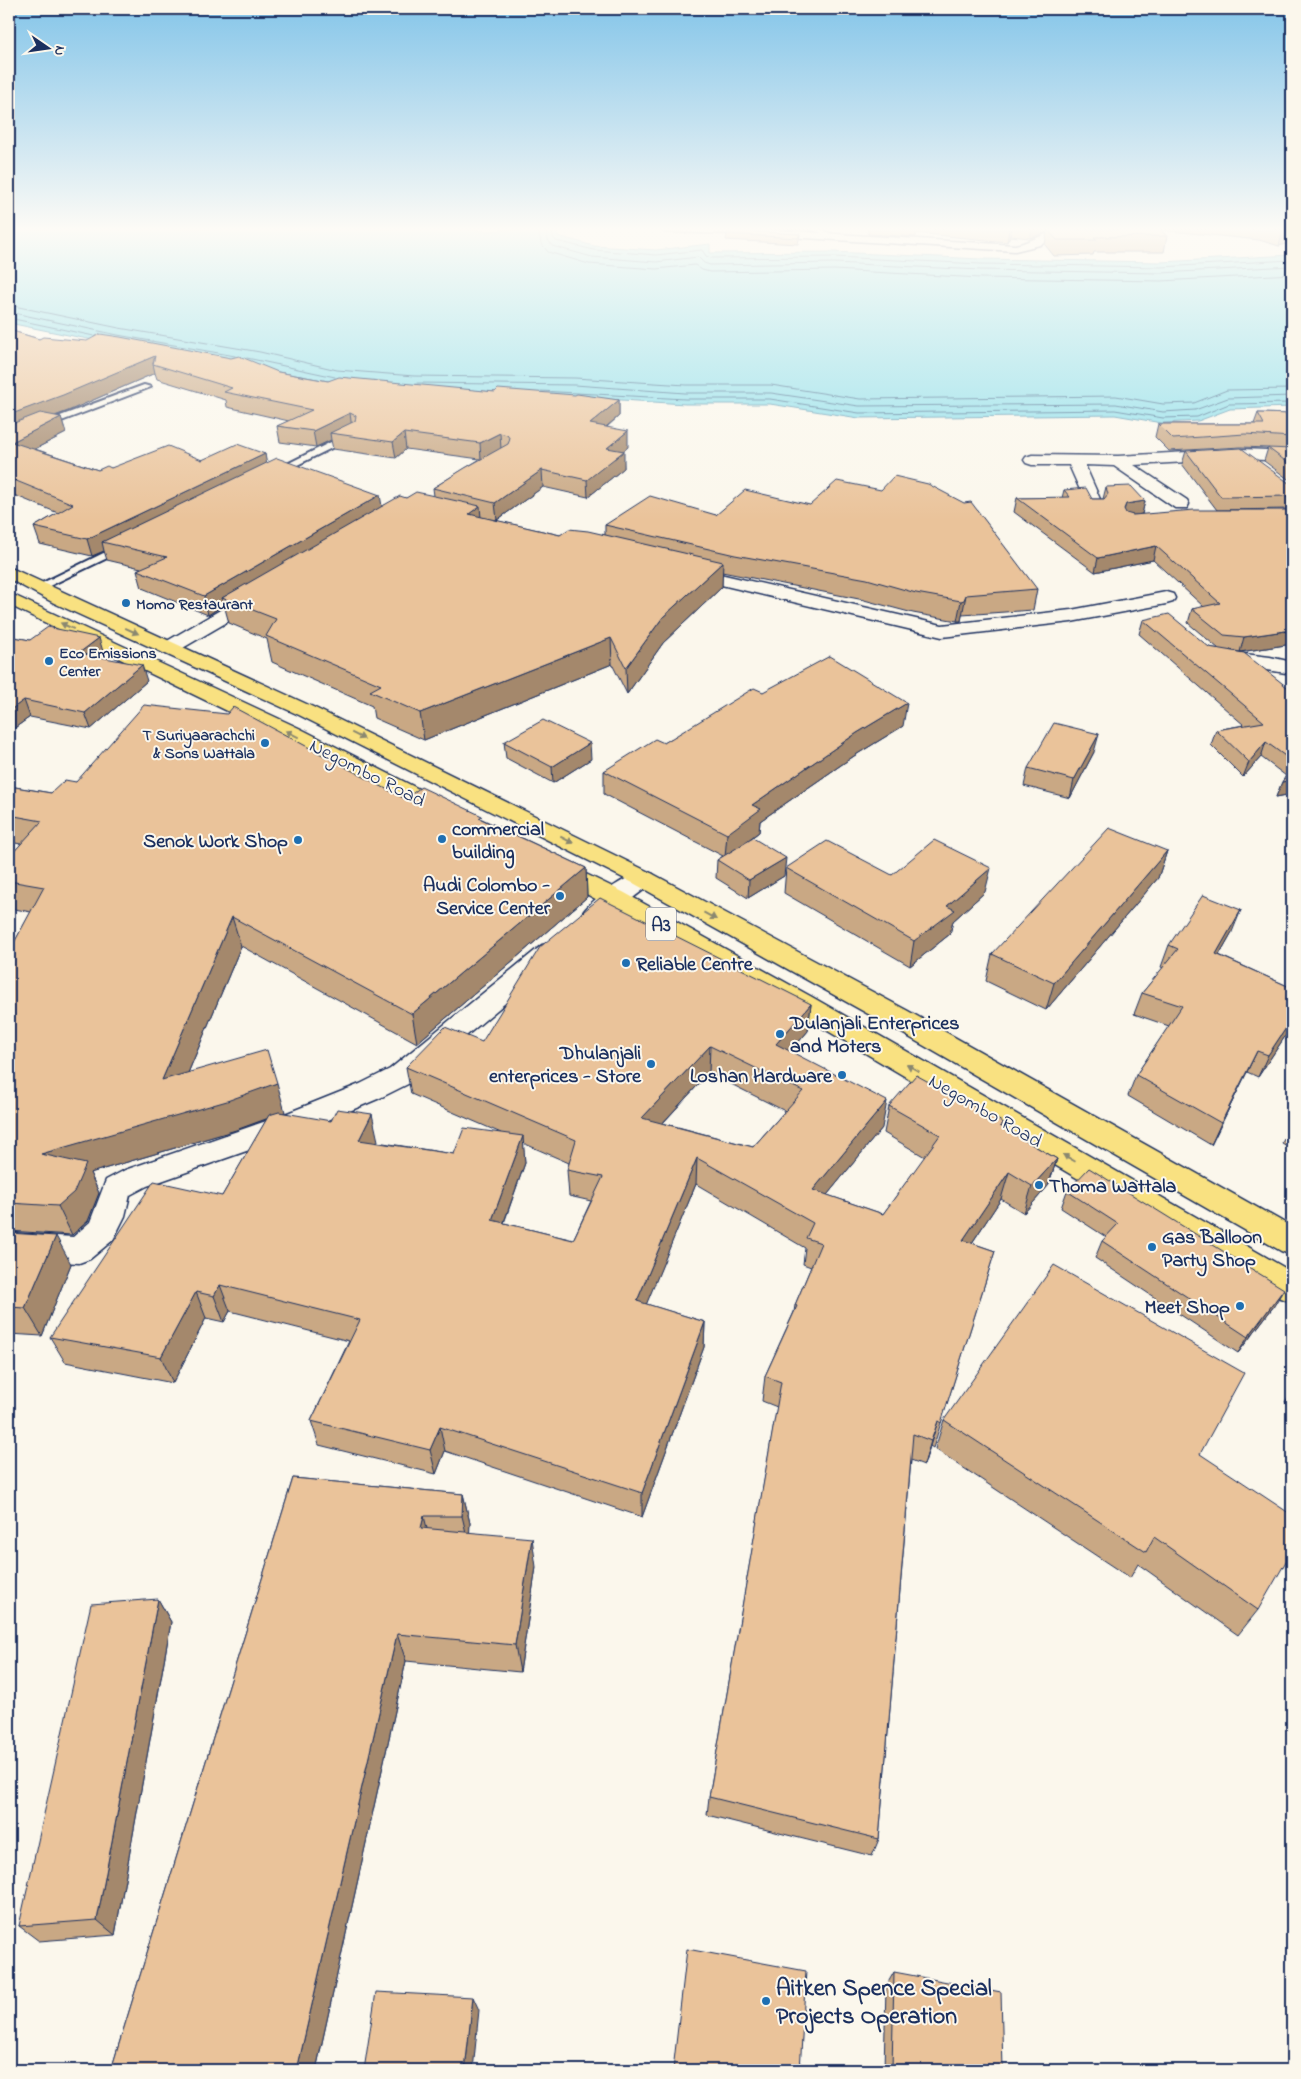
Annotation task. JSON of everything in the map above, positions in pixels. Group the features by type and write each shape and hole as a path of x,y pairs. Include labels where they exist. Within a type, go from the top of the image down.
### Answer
{"highway":[{"name":"Negombo Road","path":"9,572 382,748 644,879 898,1018 1292,1242"},
{"name":"Negombo Road","path":"9,598 293,734 466,822"},
{"name":"Negombo Road","path":"536,858 614,898 803,1004 1292,1288"}],"street":[{"path":"1241,454 1263,470"},
{"path":"1032,460 1118,460 1241,454 1292,456"},
{"path":"1075,460 1095,506"},
{"path":"1118,460 1181,513"},
{"path":"671,568 942,631 1158,605"},
{"path":"169,648 272,587"},
{"path":"1205,650 1213,656 1270,663 1292,668"},
{"path":"9,1246 79,1250 102,1231 109,1216 117,1188 136,1178 285,1126 370,1091 400,1076 614,898 644,879"}],"lane":[{"path":"9,438 147,387"},
{"path":"263,478 353,434"},
{"path":"39,587 138,539"}],"water":[{"path":"24,326 1292,326 1292,407 1230,409 1198,421 1162,423 1115,415 859,418 770,404 685,404 574,397 334,389"}],"building":[{"path":"9,330 39,339 43,337 87,341 100,334 231,358 239,356 278,372 328,381 339,377 495,392 498,389 577,394 619,400 590,424 628,431 607,448 624,451 587,480 542,470 495,503 433,488 508,444 510,439 507,435 500,433 480,443 404,433 393,442 330,433 355,421 356,416 350,413 313,431 277,426 312,410 224,392 232,388 153,364 155,356 63,395 9,415"},
{"path":"40,413 61,417 12,442 98,470 107,466 111,468 168,446 202,460 237,444 265,454 87,539 34,527 73,504 9,478 9,425"},
{"path":"1258,413 1292,414 1292,437 1245,434 1173,439 1158,424 1264,424"},
{"path":"1241,448 1292,484 1292,496 1221,497 1186,451"},
{"path":"1268,448 1292,449 1292,466"},
{"path":"277,458 380,495 204,596 137,570 167,557 102,542"},
{"path":"894,476 928,484 964,503 971,502 1037,589 966,595 964,600 961,601 916,593 867,579 735,555 605,525 650,496 716,515 745,490 810,505 837,481 881,490"},
{"path":"1131,486 1145,501 1126,504 1124,509 1126,513 1133,515 1194,510 1292,510 1292,630 1244,637 1224,635 1192,609 1220,603 1156,546 1098,558 1017,498 1070,497 1064,490 1086,488 1092,499 1104,499 1108,494 1106,487"},
{"path":"416,492 480,506 469,514 560,535 569,529 588,531 723,562 663,617 626,668 611,638 420,713 370,691 381,685 266,636 276,619 222,598 400,496 406,498"},
{"path":"1169,614 1209,647 1244,653 1292,691 1292,761 1266,742 1249,762 1216,730 1264,722 1143,620"},
{"path":"48,627 99,638 79,653 142,665 85,713 24,700 9,711 9,636 30,640"},
{"path":"830,656 907,703 857,733 752,805 761,809 727,834 604,771 655,739 664,743 754,688 763,692"},
{"path":"144,705 227,714 233,707 405,799 421,787 482,816 479,818 586,868 412,1014 232,917 162,1080 267,1050 277,1083 227,1101 41,1154 86,1164 74,1192 58,1206 9,1203 9,952 44,887 9,881 9,857 42,821 9,815 9,786 51,793 65,780 76,782"},
{"path":"543,720 590,743 552,767 504,742"},
{"path":"1054,723 1099,734 1074,780 1028,768"},
{"path":"1292,767 1292,780 1282,782"},
{"path":"1109,828 1167,851 1054,983 992,954"},
{"path":"753,838 786,858 749,880 717,860"},
{"path":"934,840 991,868 947,906 955,910 914,941 786,868 827,841 892,875"},
{"path":"1203,895 1241,910 1216,954 1292,988 1292,1019 1268,1055 1257,1051 1221,1123 1136,1075 1182,1006 1142,993 1178,949 1169,945"},
{"path":"600,898 811,1004 776,1044 887,1101 813,1190 883,1214 940,1135 889,1106 916,1075 1004,1123 1000,1126 1057,1159 1032,1186 1009,1172 963,1240 995,1251 941,1423 938,1421 931,1441 913,1434 879,1839 709,1797 781,1382 765,1376 797,1306 795,1305 821,1243 806,1238 813,1223 697,1158 637,1301 705,1322 642,1493 440,1427 430,1450 311,1421 360,1320 220,1285 214,1296 196,1292 161,1357 50,1337 154,1181 222,1196 269,1115 279,1112 331,1121 337,1109 372,1114 359,1140 454,1154 464,1128 523,1136 492,1220 573,1240 603,1177 567,1170 576,1140 406,1067 445,1027 482,1042 540,947","holes":["710,1046 803,1091 753,1147 642,1118"]},
{"path":"1089,1168 1284,1289 1248,1337 1102,1241 1118,1224 1067,1191"},
{"path":"9,1233 56,1236 25,1308 9,1307"},
{"path":"1054,1265 1244,1373 1200,1454 1292,1515 1292,1551 1258,1610 1154,1537 1146,1552 944,1420"},
{"path":"293,1478 463,1494 462,1516 424,1516 421,1528 532,1538 515,1645 397,1634 297,2070 111,2070"},
{"path":"158,1599 97,1920 19,1926 91,1604"},
{"path":"687,1949 806,1971 800,2070 673,2070"},
{"path":"894,1972 1001,1992 1003,2070 892,2070"},
{"path":"376,1992 473,1997 465,2070 364,2070"}],"place":[{"name":"Momo Restaurant","path":"126,603"},
{"name":"Eco Emissions Center","path":"49,661"},
{"name":"T Suriyaarachchi & Sons Wattala","path":"265,743"},
{"name":"commercial building","path":"442,839"},
{"name":"Senok Work Shop","path":"298,840"},
{"name":"Audi Colombo - Service Center","path":"560,896"},
{"name":"Reliable Centre","path":"626,963"},
{"name":"Dulanjali Enterprices and Moters","path":"780,1034"},
{"name":"Dhulanjali enterprices - Store","path":"651,1064"},
{"name":"Loshan Hardware","path":"842,1075"},
{"name":"Thoma Wattala","path":"1039,1185"},
{"name":"Gas Balloon Party Shop","path":"1152,1247"},
{"name":"Meet Shop","path":"1240,1306"},
{"name":"Aitken Spence Special Projects Operation","path":"766,2001"}]}
